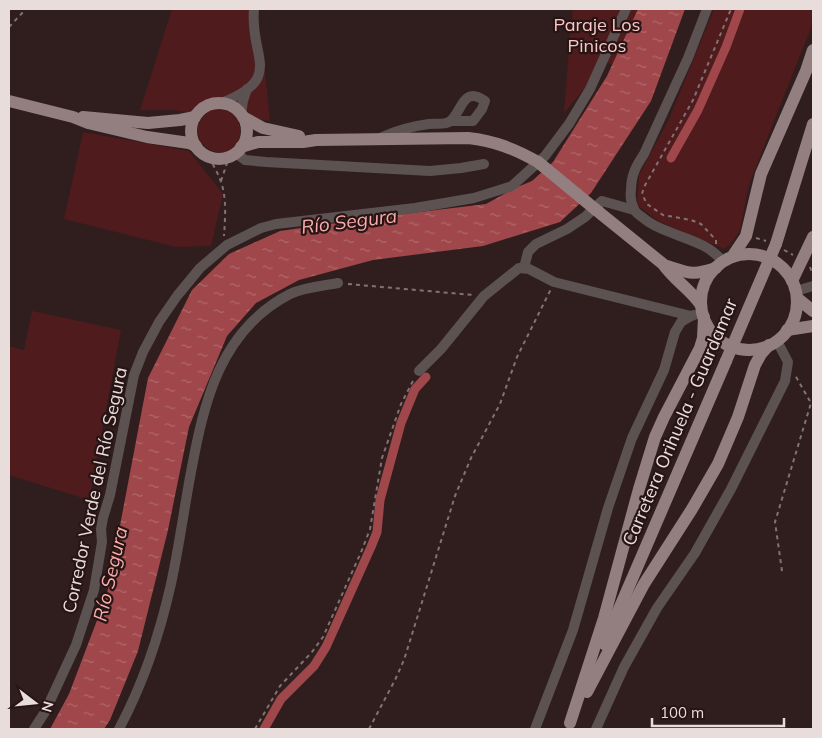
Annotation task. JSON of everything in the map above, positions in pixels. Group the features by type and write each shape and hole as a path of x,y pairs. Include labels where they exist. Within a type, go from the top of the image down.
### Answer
{"main road":[{"path":"773,343 758,349 747,350 735,348 725,343 708,327 699,313 702,291 707,278 746,236 761,174 806,71 813,50"},
{"path":"9,101 147,137 189,143 196,146 209,157 216,158 258,142 468,138 486,140 518,150 538,162 663,264 688,274 705,272 722,260 743,254 767,257 786,271 795,290 813,311"},
{"path":"196,146 192,132 195,117 206,106 221,103 228,105 263,128 316,140"},
{"path":"235,152 245,142 247,129 242,115"},
{"path":"73,117 90,116 148,123 195,117"},
{"name":"Carretera Orihuela - Guardamar","path":"569,726 776,244 813,124"},
{"path":"569,726 644,584 718,464 738,417 761,354 787,330 795,315 795,290 813,237"},
{"path":"569,726 604,618 647,462 664,417 700,348 703,338 699,313 691,292 668,272 663,264"},
{"path":"787,330 809,328"}],"street":[{"path":"221,103 247,90 255,83 260,73 254,32 254,9"},
{"name":"Corredor Verde del Río Segura","path":"34,729 45,712 76,645 94,590 102,542 101,529 103,518 110,495 134,375 143,352 159,322 200,268 227,245 261,228 276,224 415,208 474,198 512,186 545,156 569,124 590,89 626,9"},
{"path":"634,210 630,197 631,180 635,168 644,154 688,58 706,9"},
{"path":"242,115 244,97 247,90"},
{"path":"379,139 393,132 431,124 446,124 451,121"},
{"path":"235,152 245,160 430,171 484,164"},
{"path":"524,268 528,252 536,244 567,229 602,200 634,210 658,228 684,237 722,260"},
{"path":"419,371 441,349 484,296 514,271 524,268 554,282 699,313"},
{"path":"118,729 147,664 158,628 170,584 199,429 209,392 224,358 246,329 268,309 283,299 291,294 316,286 338,283"},
{"path":"795,290 813,286"},
{"path":"535,729 573,630 608,508 632,438 669,358 674,332 680,322 699,313"},
{"path":"596,729 624,667 657,608 695,553 731,489 785,381 788,362 773,343"}],"path":[{"path":"9,27 26,9"},
{"path":"722,260 716,240 701,224 691,220 662,215 647,204 642,194 644,187 693,100 731,9"},
{"path":"221,181 235,152"},
{"path":"209,157 221,181 225,210 224,238 227,245"},
{"path":"369,729 404,660 455,496 471,458 500,404 518,357 554,282"},
{"path":"338,283 484,296"},
{"path":"782,571 775,522 810,403 788,362"},
{"path":"255,729 280,686 312,652 323,637 368,538 382,458 401,404 409,386 419,371"}],"green space":[{"path":"172,9 252,9 262,50 270,121 236,117 240,128 239,139 233,148 225,152 216,152 201,142 198,133 199,124 206,114 171,110 140,110"},
{"name":"Paraje Los Pinicos","path":"573,9 651,9 620,68 606,62 564,113 570,35"},
{"path":"714,9 813,9 811,28 749,184 740,230 730,245 724,249 658,221 637,205 639,175 669,119"},
{"path":"83,132 189,151 223,194 211,246 176,247 64,219"},
{"path":"32,311 121,330 89,500 9,475 9,346 24,350"}],"water":[{"path":"638,9 685,9 651,101 591,193 560,222 483,246 373,260 299,280 256,303 227,336 189,427 168,530 138,651 110,720 104,729 50,729 69,694 107,594 148,378 192,290 229,254 280,231 486,204 532,181 553,162 607,76"}],"waterway":[{"path":"671,158 698,110 726,47 740,9"},
{"path":"264,729 281,699 314,666 326,647 377,532 380,500 401,423 415,389 426,377"}],"water label":[{"name":"Río Segura","path":"349,221"},
{"name":"Río Segura","path":"110,574"}]}
